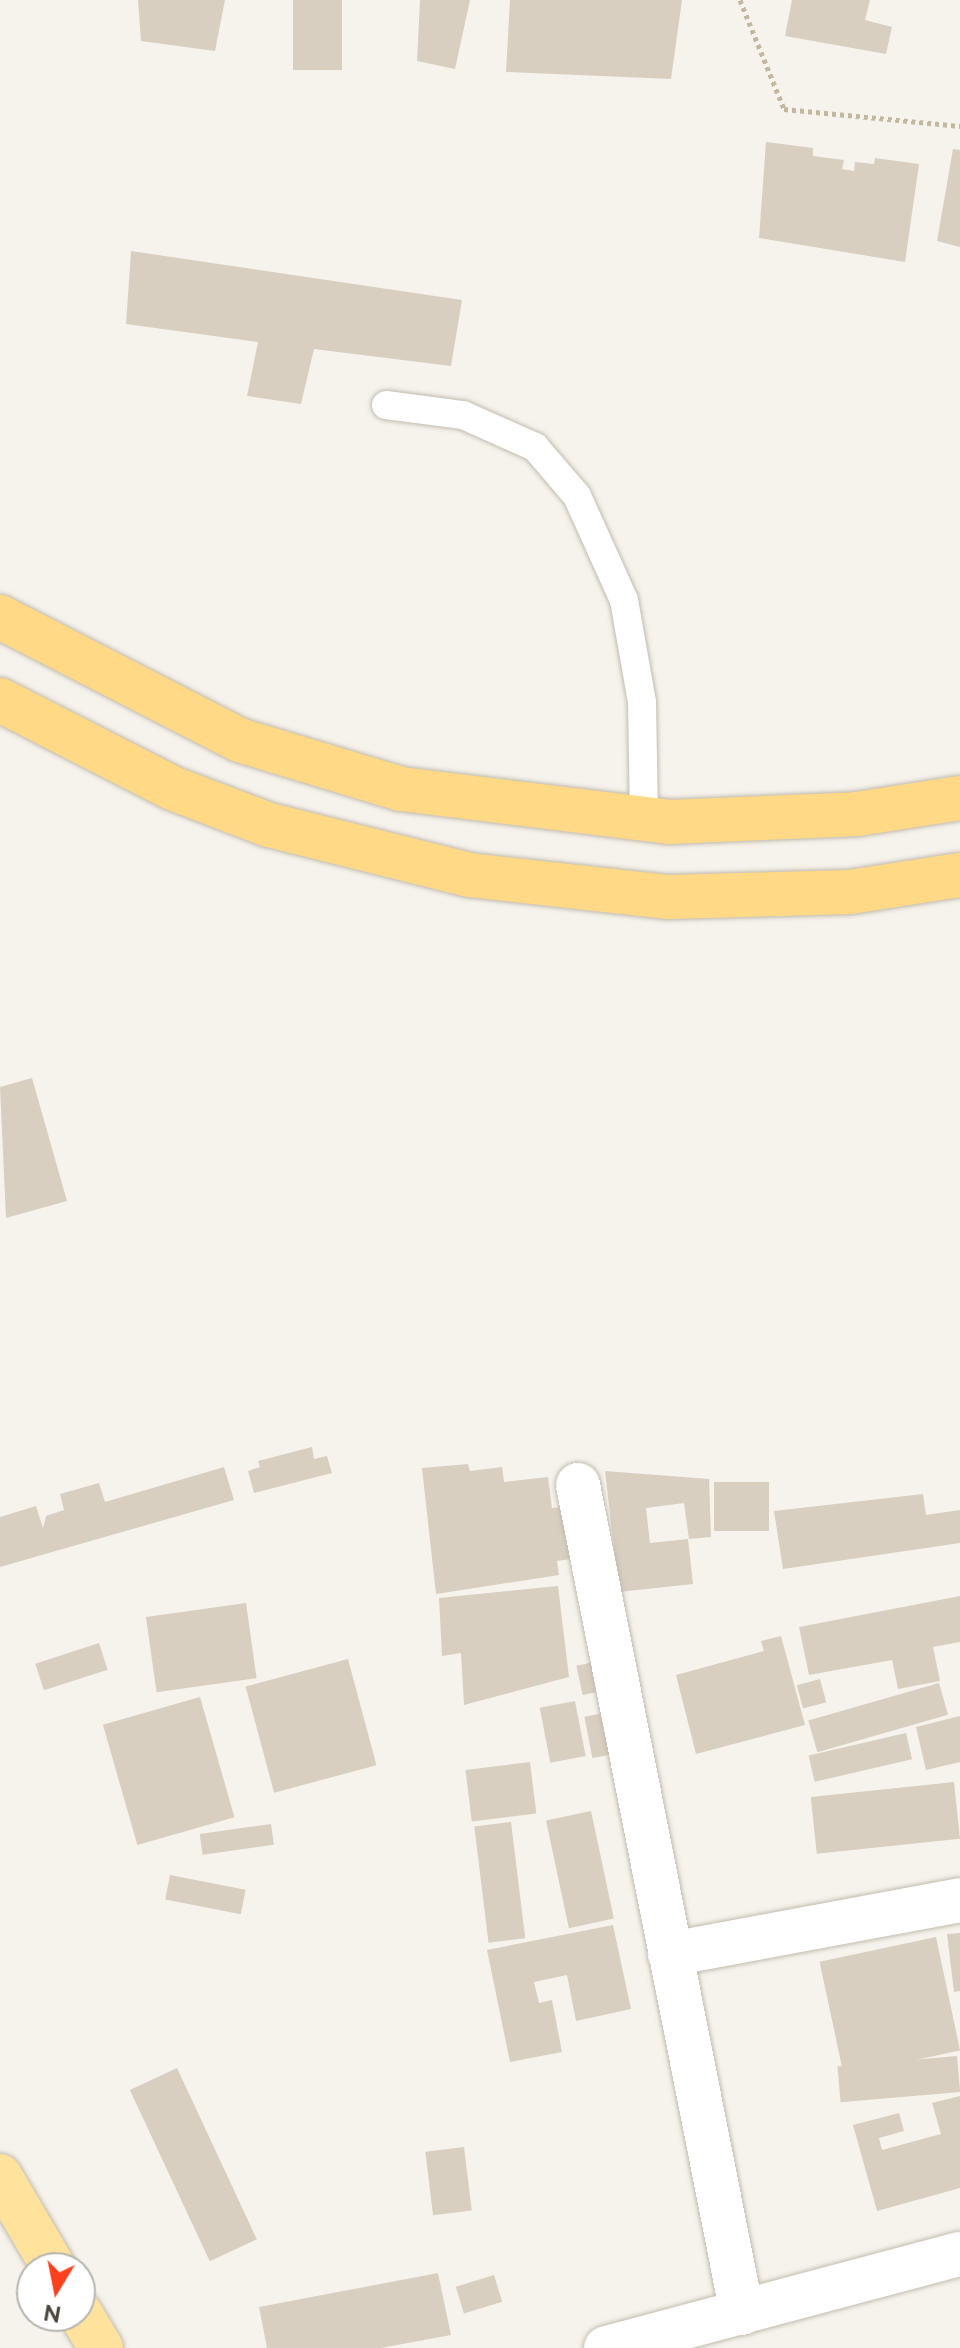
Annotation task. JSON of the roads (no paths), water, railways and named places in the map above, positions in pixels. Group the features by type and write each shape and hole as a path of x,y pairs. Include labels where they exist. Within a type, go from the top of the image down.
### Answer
{"highway":[{"path":"0,617 152,700 321,768 487,804 644,819 764,821 960,798"},
{"path":"0,700 172,788 255,819 469,875 669,897 850,892 960,875"}],"main road":[{"path":"0,2176 45,2252"}],"street":[{"path":"578,1485 742,2313"},
{"path":"670,1954 960,1900"},
{"path":"606,2348 960,2254"}],"lane":[{"path":"386,405 463,415 535,447 577,496 624,600 642,702 644,819"}]}
